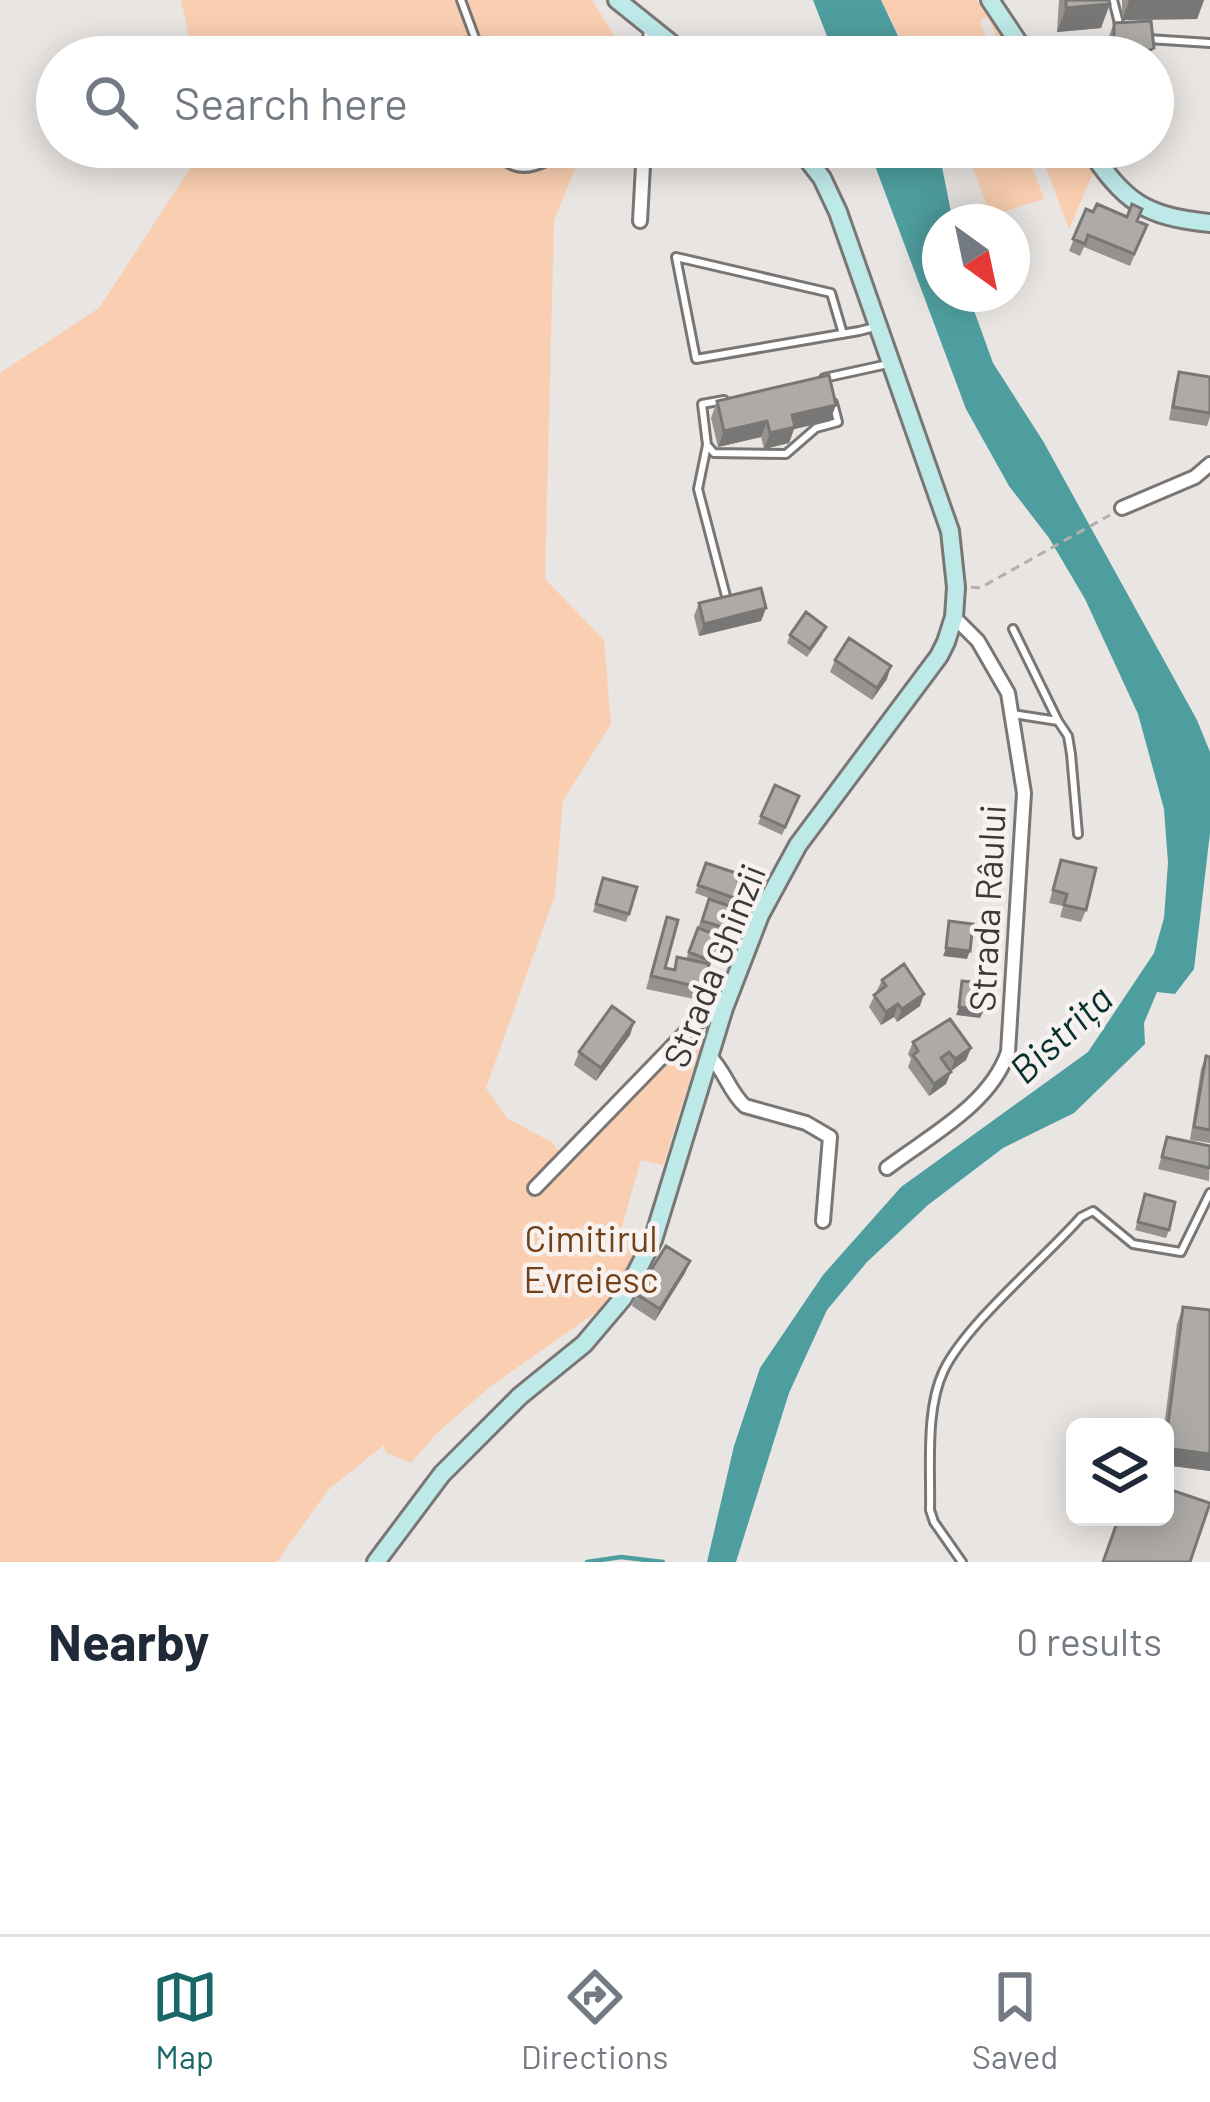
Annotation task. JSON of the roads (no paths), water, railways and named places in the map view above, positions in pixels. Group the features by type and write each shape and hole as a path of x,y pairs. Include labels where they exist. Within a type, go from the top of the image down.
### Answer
{"street":[{"path":"617,0 660,36"},
{"path":"990,0 1014,36"},
{"path":"650,28 650,36"},
{"path":"640,220 643,168"},
{"name":"Strada Ghinzii","path":"376,1562 442,1474 520,1396 584,1344 623,1298 653,1240 724,1008 760,915 798,844 939,656 954,616 950,531 838,212 814,168"},
{"path":"1103,168 1120,193 1138,207 1175,220 1210,224"},
{"path":"1122,508 1196,477 1210,464"},
{"name":"Strada Râului","path":"887,1168 975,1102 1002,1070 1008,1052 1024,794 1013,714 998,673 954,616"},
{"path":"535,1188 694,1024 724,1008"},
{"path":"709,1056 745,1106 806,1124 830,1137 823,1221"}],"lane":[{"path":"461,0 474,36"},
{"path":"1113,0 1115,21 1124,32"},
{"path":"1174,41 1210,43"},
{"path":"843,334 831,293 676,257 696,359 843,334 878,326"},
{"path":"807,382 891,363"},
{"path":"728,600 698,489 707,445 702,404 744,395"},
{"path":"707,445 714,453 786,454 816,428 838,422 832,400"},
{"path":"1013,629 1068,736 1078,834"},
{"path":"1013,714 1058,721"},
{"path":"962,1562 930,1510 934,1409 942,1374 960,1346 1081,1217 1093,1211 1133,1244 1181,1252 1210,1193"}],"water":[{"path":"813,0 881,0 898,36 827,36"},
{"path":"876,168 942,168 949,204 922,204 922,291"},
{"path":"930,312 975,312 993,363 1043,441 1197,720 1210,752 1210,833 1194,969 1175,994 1157,992 1144,1023 1145,1044 1074,1113 1003,1148 928,1205 867,1262 827,1310 789,1393 736,1562 707,1562 734,1446 760,1368 823,1275 901,1187 1088,1052 1154,953 1164,918 1168,863 1164,809 1138,714 1085,599 1049,538 1009,486 966,409"}],"waterway":[{"path":"587,1562 621,1557 663,1562"}],"water label":[{"name":"Bistrița","path":"1060,1033"}],"park label":[{"name":"Cimitirul Evreiesc","path":"591,1258"}]}
